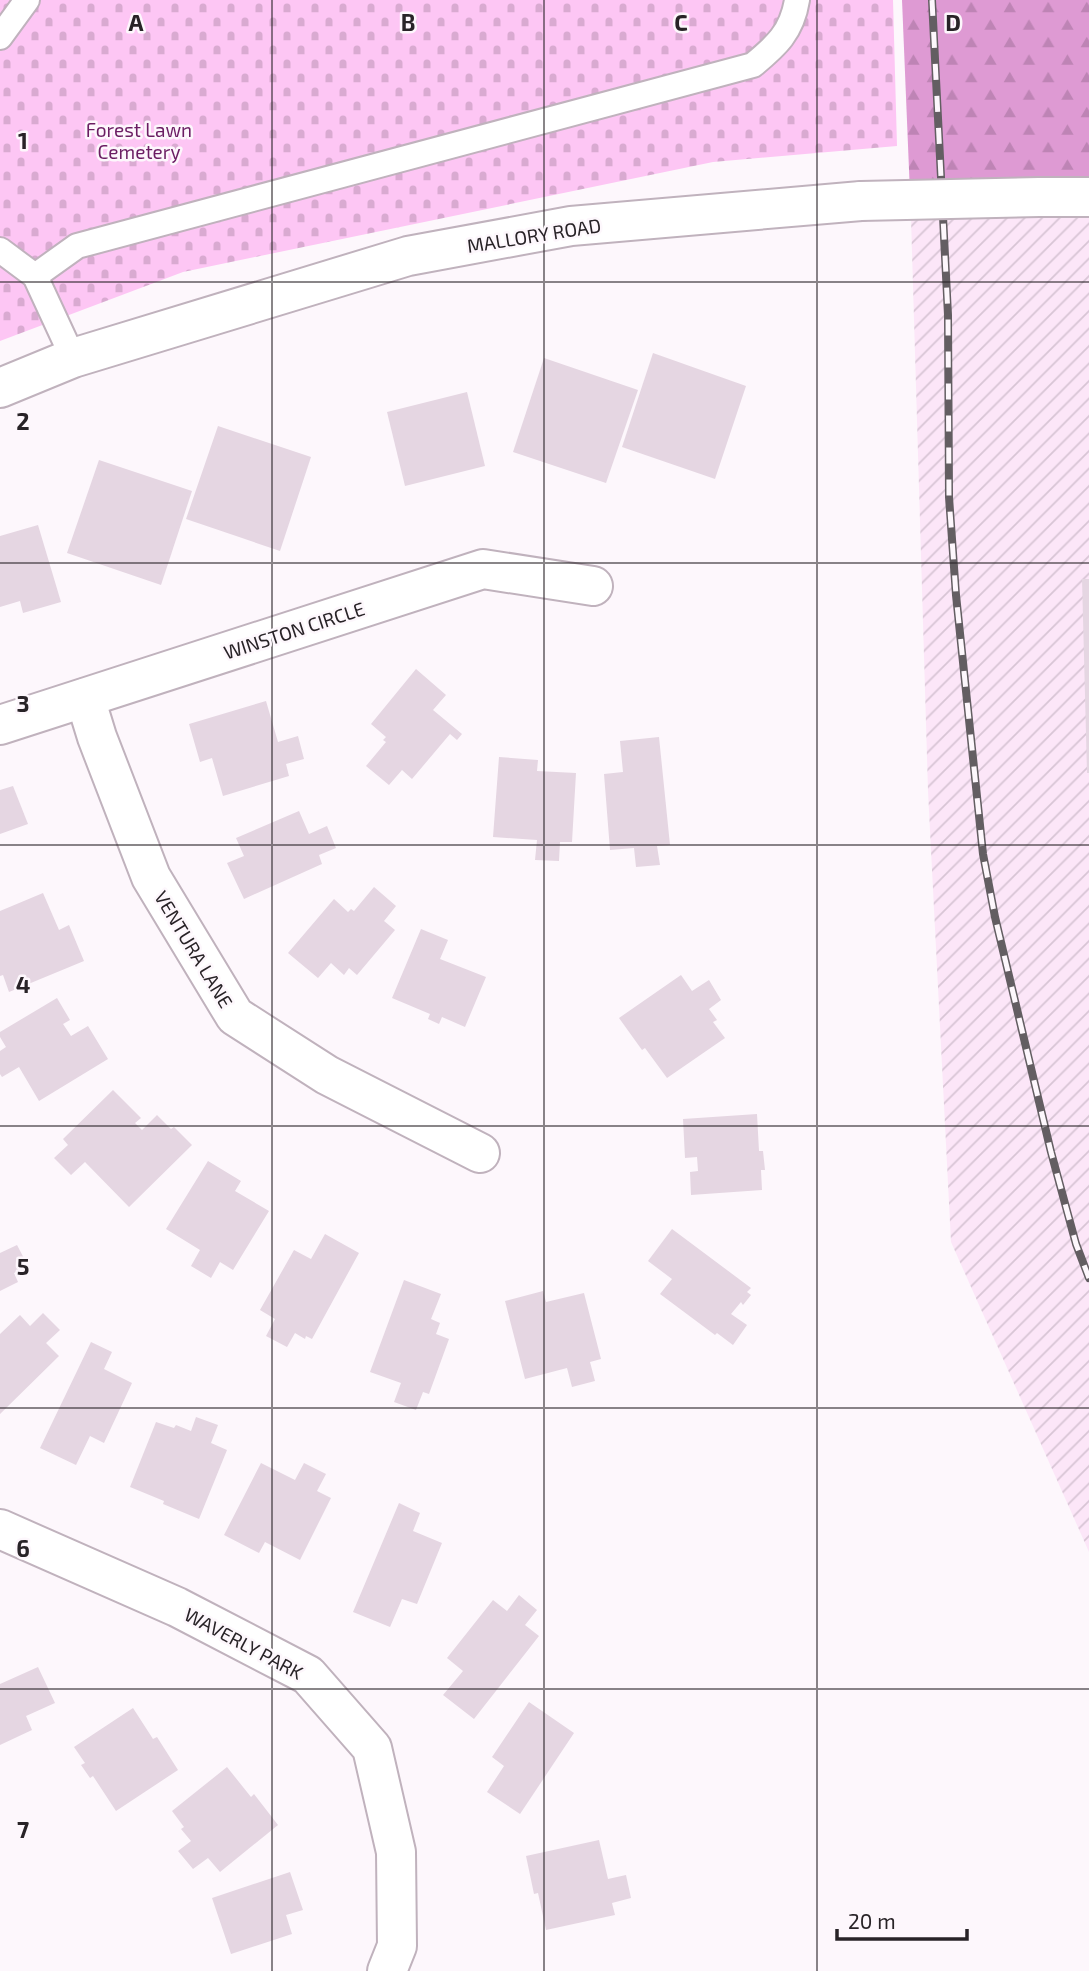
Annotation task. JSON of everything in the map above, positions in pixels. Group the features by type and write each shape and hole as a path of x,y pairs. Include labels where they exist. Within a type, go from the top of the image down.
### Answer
{"street":[{"name":"MALLORY ROAD","path":"0,388 73,358 408,256 571,226 861,201 1089,197"},
{"name":"WINSTON CIRCLE","path":"0,725 483,569 593,586"},
{"name":"VENTURA LANE","path":"85,698 97,737 151,877 235,1016 327,1075 480,1153"},
{"name":"WAVERLY PARK","path":"0,1529 177,1607 308,1675 372,1748 396,1852 397,1946 387,1971"}],"lane":[{"path":"0,37 27,0"},
{"path":"35,276 77,246 753,65 778,44 795,15 797,0"},
{"path":"0,250 35,276 73,358"}],"shaded area":[{"path":"1089,215 1089,1552 951,1242 928,791 911,218"}],"green space":[{"name":"Forest Lawn Cemetery","path":"0,0 893,0 897,146 713,162 183,272 0,341"},
{"path":"902,0 1089,0 1089,215 911,218"}],"building":[{"path":"653,353 746,386 715,479 622,447"},
{"path":"544,358 638,390 606,483 513,452"},
{"path":"467,392 485,466 405,486 387,412"},
{"path":"218,426 311,457 280,551 186,519"},
{"path":"99,460 192,491 161,585 67,553"},
{"path":"38,525 61,602 23,613 20,601 0,607 0,536"},
{"path":"1082,579 1089,579 1089,773 1087,773"},
{"path":"416,669 446,695 433,710 462,734 457,740 450,734 412,779 402,770 389,785 366,766 386,742 383,740 386,737 371,724"},
{"path":"266,701 278,742 298,736 304,759 286,764 289,776 223,796 212,758 200,762 189,724"},
{"path":"659,737 670,845 657,846 660,865 636,867 634,848 610,850 604,774 623,772 620,741"},
{"path":"499,757 538,760 537,771 576,773 572,842 560,842 559,861 535,860 537,840 493,837"},
{"path":"13,786 28,824 0,834 0,790"},
{"path":"299,811 309,834 327,826 336,848 319,855 322,864 244,899 227,863 244,856 236,838"},
{"path":"374,887 396,906 384,921 395,930 357,975 349,968 344,975 331,963 318,978 288,953 334,899 348,912 351,909 354,911"},
{"path":"43,893 59,930 69,925 84,961 9,992 3,975 0,976 0,911"},
{"path":"421,929 448,940 440,959 486,977 465,1027 442,1017 439,1024 428,1019 430,1014 392,998"},
{"path":"681,975 692,991 709,980 721,1000 709,1009 717,1020 713,1022 725,1038 667,1078 619,1018"},
{"path":"57,998 70,1020 63,1024 71,1036 88,1026 108,1059 39,1101 19,1067 2,1077 0,1074 0,1051 6,1047 0,1032"},
{"path":"113,1090 141,1118 135,1123 142,1130 157,1115 192,1145 129,1207 85,1162 71,1175 54,1158 68,1145 63,1139"},
{"path":"757,1114 759,1151 763,1151 765,1170 761,1170 762,1190 691,1195 690,1172 698,1171 697,1157 685,1158 683,1119"},
{"path":"208,1161 241,1181 235,1191 269,1211 233,1270 220,1262 211,1278 191,1266 200,1250 166,1229"},
{"path":"672,1229 751,1288 747,1292 751,1295 731,1314 747,1325 733,1345 717,1333 715,1335 660,1294 672,1279 648,1261"},
{"path":"325,1234 359,1253 312,1339 306,1336 305,1339 295,1333 287,1347 266,1336 275,1319 260,1310 294,1250 311,1259"},
{"path":"17,1245 28,1266 14,1273 18,1282 0,1291 0,1253"},
{"path":"404,1280 441,1294 431,1319 440,1323 436,1334 449,1339 429,1394 423,1392 416,1410 394,1402 401,1383 370,1372"},
{"path":"543,1291 546,1302 584,1293 601,1359 590,1362 595,1381 572,1387 567,1368 525,1379 505,1301"},
{"path":"43,1313 60,1330 46,1343 59,1356 0,1414 0,1334 20,1315 30,1326"},
{"path":"91,1342 112,1352 104,1369 132,1383 104,1443 90,1436 76,1465 40,1448"},
{"path":"196,1417 218,1425 211,1443 227,1450 199,1519 130,1487 156,1422 191,1431"},
{"path":"261,1463 295,1480 304,1463 326,1474 317,1491 331,1498 300,1560 265,1542 259,1553 224,1535"},
{"path":"399,1503 420,1513 413,1531 442,1543 417,1604 402,1599 390,1627 353,1612"},
{"path":"519,1595 537,1610 525,1625 539,1636 474,1719 443,1695 463,1671 447,1658 493,1600 507,1611"},
{"path":"38,1667 55,1703 26,1716 32,1730 0,1745 0,1684"},
{"path":"529,1702 574,1733 520,1814 487,1792 504,1766 492,1757"},
{"path":"133,1708 153,1739 157,1737 178,1770 116,1811 93,1776 90,1778 81,1765 85,1763 74,1747"},
{"path":"227,1767 251,1797 254,1794 278,1825 220,1872 208,1858 193,1869 178,1851 191,1841 172,1811"},
{"path":"599,1840 608,1879 626,1875 631,1898 612,1903 615,1915 546,1930 538,1893 534,1894 526,1856"},
{"path":"290,1872 303,1910 286,1915 292,1934 231,1954 212,1898"}],"railway":[{"path":"932,0 948,315 949,497 956,595 983,854 995,917 1051,1152 1076,1244 1089,1278"}]}
